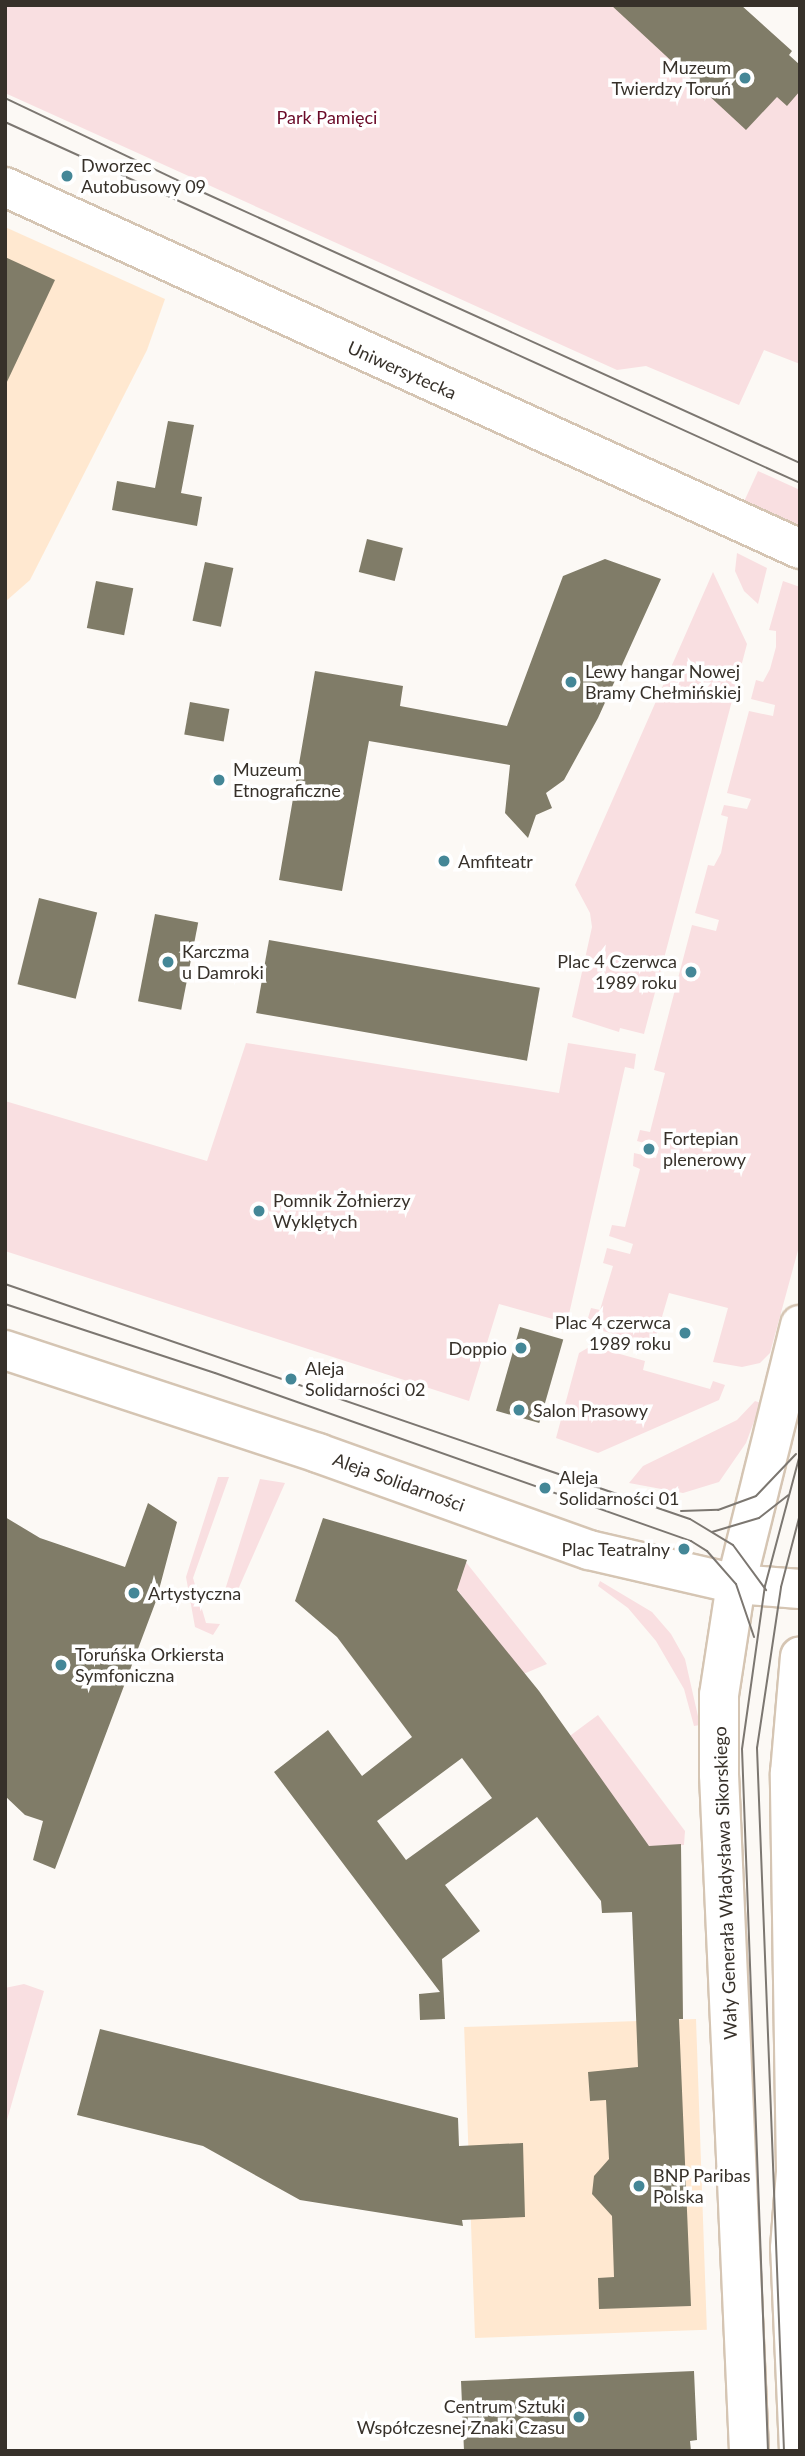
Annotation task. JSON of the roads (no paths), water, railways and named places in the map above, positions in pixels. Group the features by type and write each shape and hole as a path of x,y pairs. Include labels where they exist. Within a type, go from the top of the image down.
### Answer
{"street":[{"name":"Uniwersytecka","path":"5,187 800,549"},
{"name":"Wały Generała Władysława Sikorskiego","path":"749,2451 719,1774 719,1695 736,1584 800,1325"},
{"name":"Aleja Solidarności","path":"5,1350 318,1453 589,1550 736,1584 800,1589"},
{"path":"799,2451 790,2248 798,2172 790,1773 800,1656"}],"tram line":[{"path":"5,98 200,191 800,463"},
{"path":"5,122 800,483"},
{"path":"5,1284 690,1519 733,1545 766,1590"},
{"path":"5,1304 215,1373 691,1541 707,1551 736,1584 754,1637"},
{"path":"681,1511 718,1510 756,1496 796,1454"},
{"path":"768,2451 742,1749 765,1586 800,1454"},
{"path":"712,1532 759,1518 788,1495"},
{"path":"784,2451 757,1748 781,1587 800,1514"}],"place":[{"name":"Muzeum Twierdzy Toruń","path":"745,78"},
{"name":"Dworzec Autobusowy 09","path":"67,176"},
{"name":"Lewy hangar Nowej Bramy Chełmińskiej","path":"571,682"},
{"name":"Muzeum Etnograficzne","path":"219,780"},
{"name":"Amfiteatr","path":"444,861"},
{"name":"Karczma u Damroki","path":"168,962"},
{"name":"Plac 4 Czerwca 1989 roku","path":"691,972"},
{"name":"Fortepian plenerowy","path":"649,1149"},
{"name":"Pomnik Żołnierzy Wyklętych","path":"259,1211"},
{"name":"Plac 4 czerwca 1989 roku","path":"685,1333"},
{"name":"Doppio","path":"521,1348"},
{"name":"Aleja Solidarności 02","path":"291,1379"},
{"name":"Salon Prasowy","path":"519,1410"},
{"name":"Aleja Solidarności 01","path":"545,1488"},
{"name":"Plac Teatralny","path":"684,1549"},
{"name":"Artystyczna","path":"134,1593"},
{"name":"Toruńska Orkiersta Symfoniczna","path":"61,1665"},
{"name":"BNP Paribas Polska","path":"639,2186"},
{"name":"Centrum Sztuki Współczesnej Znaki Czasu","path":"579,2417"}],"park label":[{"name":"Park Pamięci","path":"327,117"}]}
